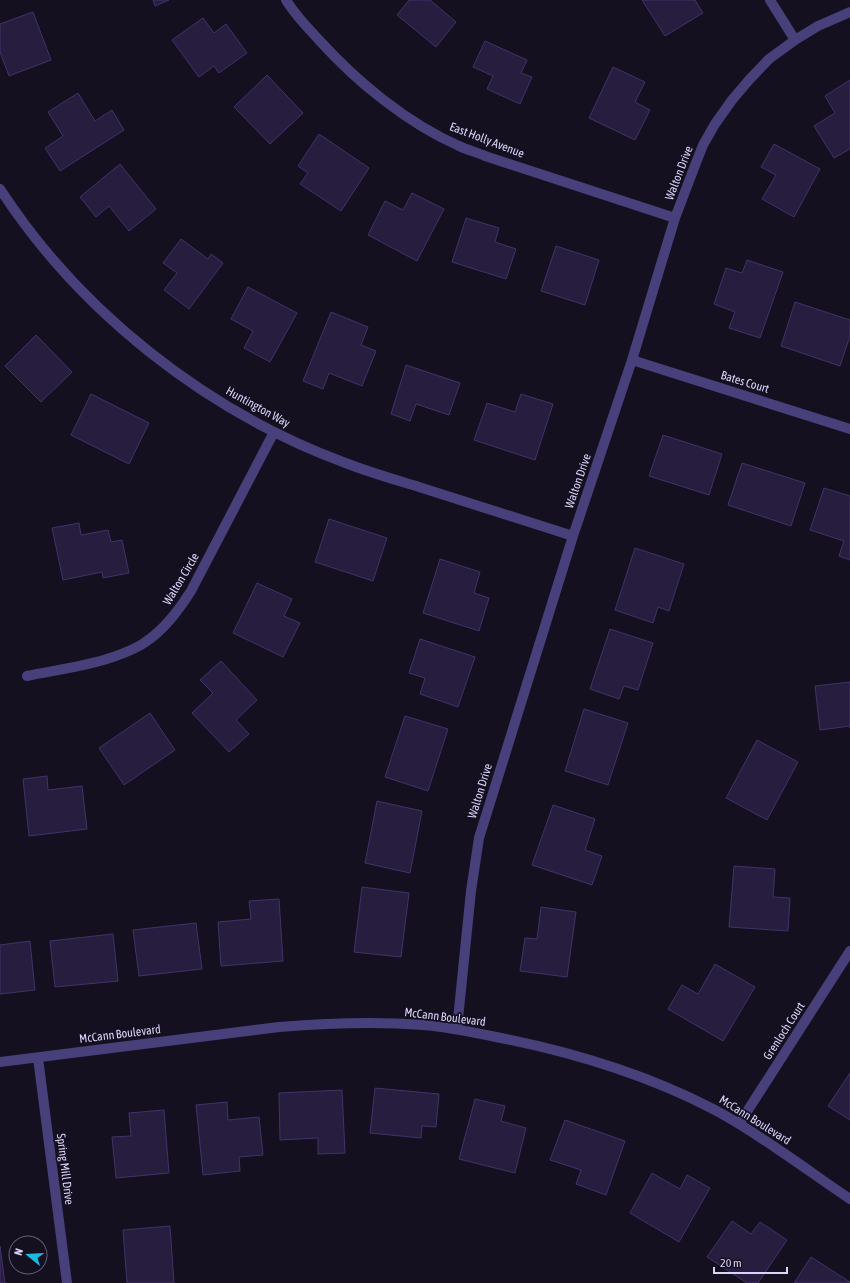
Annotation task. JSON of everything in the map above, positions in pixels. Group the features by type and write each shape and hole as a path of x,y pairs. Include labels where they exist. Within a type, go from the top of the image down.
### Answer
{"street":[{"name":"East Holly Avenue","path":"286,0 304,24 353,74 388,102 437,135 485,156 675,218"},
{"path":"770,0 795,40"},
{"name":"Walton Drive","path":"457,1029 470,891 479,838 573,536 632,360 675,218 703,145 715,124 732,100 769,59 795,40 818,26 850,12"},
{"name":"Huntington Way","path":"0,189 67,276 113,320 161,361 188,381 274,432 343,462 573,536"},
{"name":"Bates Court","path":"632,360 850,429"},
{"name":"Walton Circle","path":"27,676 120,655 144,644 161,630 177,612 191,591 274,432"},
{"name":"Grenloch Court","path":"739,1124 850,951"},
{"name":"McCann Boulevard","path":"0,1062 279,1027 388,1024 423,1025 457,1029 525,1043 572,1055 614,1068 683,1094 712,1108 739,1124 850,1199"},
{"name":"Spring Mill Drive","path":"38,1058 66,1283"}],"building":[{"path":"153,0 169,0 155,6"},
{"path":"409,0 430,0 456,22 436,47 397,15"},
{"path":"642,0 695,0 703,13 665,36"},
{"path":"33,12 51,60 9,76 0,52 0,24"},
{"path":"203,18 214,33 226,24 247,53 219,73 214,66 199,77 172,40"},
{"path":"485,41 527,60 521,73 532,77 520,104 487,89 493,76 473,67"},
{"path":"613,67 645,82 635,102 650,110 635,140 589,118"},
{"path":"267,75 303,113 270,144 234,107"},
{"path":"850,80 850,149 834,158 814,126 835,113 825,96"},
{"path":"78,93 95,121 112,110 124,130 60,171 45,148 63,136 48,112"},
{"path":"319,134 369,168 341,211 300,184 308,173 298,166"},
{"path":"774,144 820,169 794,217 762,199 776,175 761,167"},
{"path":"120,164 156,209 129,231 109,206 96,217 80,197"},
{"path":"412,193 444,209 417,261 368,235 385,201 403,210"},
{"path":"466,218 499,228 495,242 516,249 506,279 452,262"},
{"path":"181,239 208,259 211,254 223,263 189,309 164,290 177,273 163,263"},
{"path":"556,246 599,260 585,305 541,291"},
{"path":"747,260 783,272 760,338 729,328 735,312 714,304 726,268 742,273"},
{"path":"248,287 297,313 270,362 244,348 253,331 231,319"},
{"path":"795,302 850,320 850,336 840,366 781,346"},
{"path":"331,312 368,327 361,345 376,351 362,386 329,373 323,389 303,381"},
{"path":"36,335 72,372 41,402 5,366"},
{"path":"406,365 460,383 449,415 416,404 410,421 391,414"},
{"path":"91,394 149,423 129,464 71,435"},
{"path":"521,394 553,404 535,460 474,440 487,403 515,412"},
{"path":"663,435 722,454 709,495 649,476"},
{"path":"742,463 805,483 791,526 728,505"},
{"path":"824,488 850,496 850,560 839,556 844,541 810,530"},
{"path":"329,519 387,538 373,581 315,562"},
{"path":"79,523 81,535 108,530 111,542 122,540 129,573 103,578 102,572 63,580 52,528"},
{"path":"635,548 684,564 669,611 658,607 653,623 615,610"},
{"path":"440,559 480,572 474,593 489,598 479,631 423,613"},
{"path":"257,583 292,599 284,616 300,623 283,657 233,633"},
{"path":"610,629 653,643 638,690 624,686 619,699 590,689"},
{"path":"420,639 475,657 458,707 420,694 425,678 409,673"},
{"path":"221,661 257,700 236,720 249,734 229,752 192,713 213,693 200,680"},
{"path":"850,682 850,726 820,730 815,686"},
{"path":"584,709 628,723 608,785 565,771"},
{"path":"150,713 175,750 124,785 99,748"},
{"path":"405,716 448,729 428,791 385,777"},
{"path":"757,740 798,762 767,820 726,798"},
{"path":"47,776 48,790 82,786 87,829 29,836 23,779"},
{"path":"377,801 422,811 410,873 365,863"},
{"path":"553,805 595,819 585,850 602,856 592,885 532,865"},
{"path":"734,866 775,869 773,897 790,898 788,931 729,927"},
{"path":"362,887 409,893 401,957 354,952"},
{"path":"279,899 283,961 221,966 218,922 251,919 249,901"},
{"path":"541,907 576,912 567,977 520,971 525,938 537,939"},
{"path":"196,923 202,969 139,976 133,930"},
{"path":"113,934 118,981 55,987 50,941"},
{"path":"30,941 35,990 0,994 0,945"},
{"path":"715,964 755,987 723,1041 668,1009 682,985 698,994"},
{"path":"850,1073 850,1120 828,1106"},
{"path":"375,1088 439,1094 436,1127 422,1126 421,1138 370,1133"},
{"path":"342,1090 345,1153 318,1154 318,1138 280,1140 279,1093"},
{"path":"475,1099 505,1106 501,1121 526,1128 515,1173 459,1159"},
{"path":"227,1102 228,1120 259,1117 263,1155 239,1157 240,1171 203,1175 196,1105"},
{"path":"164,1110 169,1173 116,1178 112,1137 131,1136 129,1113"},
{"path":"565,1120 625,1141 606,1195 576,1184 581,1170 550,1160"},
{"path":"652,1173 680,1189 687,1175 710,1188 679,1242 630,1213"},
{"path":"732,1221 751,1234 760,1222 787,1240 758,1283 747,1283 707,1257"},
{"path":"170,1226 174,1283 127,1283 123,1230"},
{"path":"0,1246 5,1283 0,1283"},
{"path":"811,1257 850,1282 850,1283 794,1283"}]}
